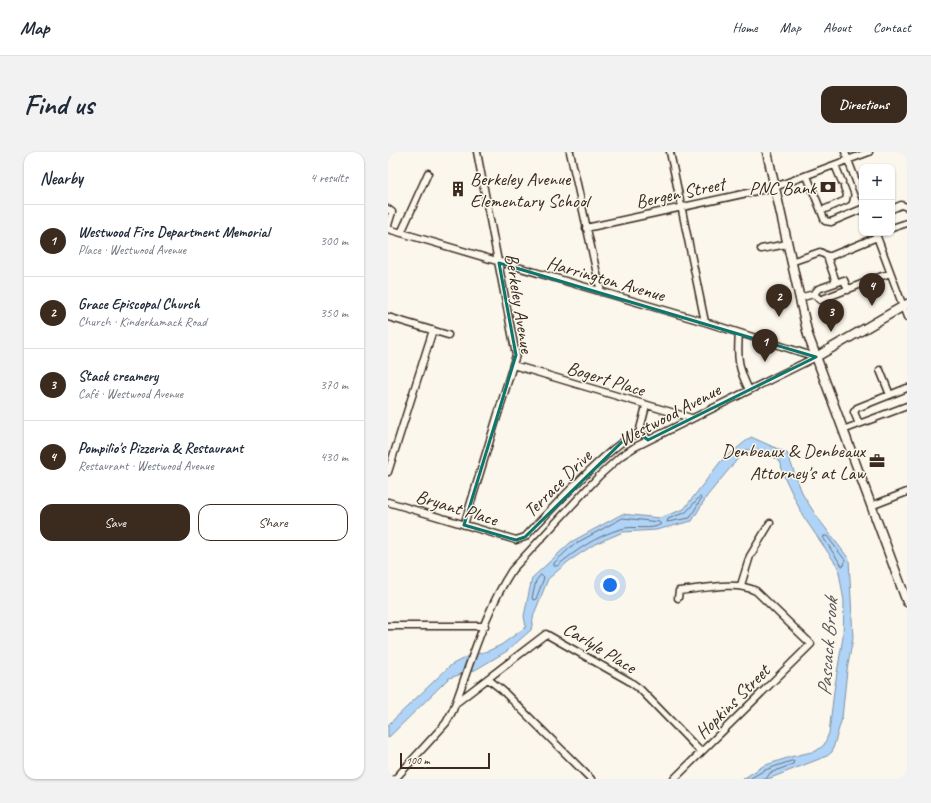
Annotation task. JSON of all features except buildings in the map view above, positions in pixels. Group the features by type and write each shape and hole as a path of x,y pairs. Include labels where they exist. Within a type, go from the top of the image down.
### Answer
{"main road":[{"path":"767,152 808,335 907,602"},
{"name":"Westwood Avenue","path":"816,357 905,305"}],"street":[{"name":"Berkeley Avenue","path":"464,524 516,355 476,152"},
{"path":"570,152 601,292"},
{"path":"670,152 705,322"},
{"path":"845,152 859,189"},
{"name":"Bergen Street","path":"586,228 775,188 870,152"},
{"path":"821,211 846,200 847,194 835,165"},
{"path":"401,233 428,173"},
{"path":"807,176 826,222 859,210"},
{"path":"895,208 901,205 907,207"},
{"path":"388,209 392,212 388,225"},
{"path":"895,227 907,223"},
{"name":"Harrington Avenue","path":"388,229 499,263 705,322 816,357"},
{"path":"827,256 872,236"},
{"path":"878,236 890,273 905,305 907,317"},
{"path":"762,249 787,244"},
{"path":"791,262 820,252 827,256 836,282"},
{"path":"814,294 820,300 890,273"},
{"path":"799,298 814,294 818,289 844,280 848,290"},
{"path":"388,317 448,335"},
{"path":"388,472 433,330"},
{"path":"739,333 739,367 750,390"},
{"name":"Westwood Avenue","path":"395,779 446,723 456,703 485,626 504,583 512,570 610,466 635,447 648,440 816,357"},
{"name":"Bogert Place","path":"513,365 646,406 691,418"},
{"path":"880,370 890,395"},
{"path":"859,424 855,409 907,388"},
{"path":"646,406 639,433 643,434 648,440"},
{"path":"843,430 907,406"},
{"name":"Terrace Drive","path":"516,540 525,537 618,444 639,433"},
{"path":"871,506 907,492"},
{"name":"Bryant Place","path":"388,502 516,540"},
{"path":"678,598 678,591 741,585 750,556 770,523"},
{"name":"Hopkins Street","path":"674,779 811,644 756,591 741,585"},
{"path":"388,626 485,626"},
{"name":"Carlyle Place","path":"456,703 543,634 549,635 640,690 701,752"},
{"path":"488,679 502,690 591,779"}],"highlighted area":[{"path":"499,263 816,357 648,440 639,433 626,438 525,537 516,540 464,525 516,355"}],"water":[{"name":"Pascack Brook","path":"751,437 787,453 803,495 817,517 849,559 853,638 847,670 842,718 832,752 827,756 768,779 743,779 763,766 790,757 816,751 824,745 829,733 843,637 844,601 838,567 803,516 782,472 781,463 768,453 756,450 745,450 707,496 692,521 656,530 623,532 595,544 569,561 548,579 534,614 531,630 507,651 475,670 449,678 388,738 388,725 451,665 468,656 488,651 501,645 526,627 524,616 532,578 571,542 622,514 660,518 684,509 721,461"}],"place":[{"name":"PNC Bank","path":"828,187"},
{"name":"Berkeley Avenue Elementary School","path":"458,189"},
{"name":"Pompilio's Pizzeria & Restaurant","path":"872,306"},
{"name":"Grace Episcopal Church","path":"779,317"},
{"name":"Stack creamery","path":"831,332"},
{"name":"Westwood Fire Department Memorial","path":"765,362"},
{"name":"Denbeaux & Denbeaux Attorney's at Law","path":"877,461"}]}
